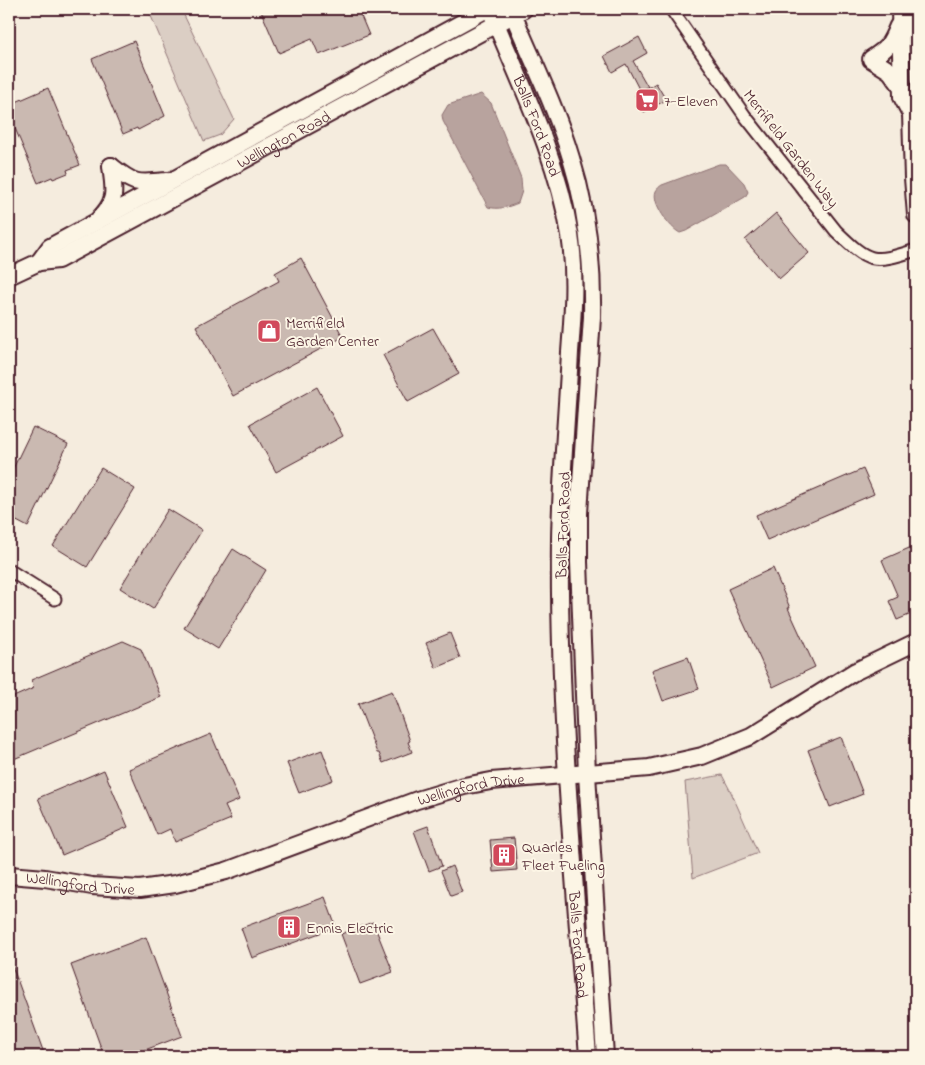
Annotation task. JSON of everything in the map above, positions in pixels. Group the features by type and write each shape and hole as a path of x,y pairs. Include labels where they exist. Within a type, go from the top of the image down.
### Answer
{"main road":[{"name":"Wellington Road","path":"39,262 50,247 176,179 491,14 516,11"},
{"name":"Balls Ford Road","path":"516,11 576,174 590,254 592,299 579,513 579,562 588,774 605,1056"},
{"name":"Wellington Road","path":"9,276 39,262 58,260 80,249 491,14"},
{"name":"Balls Ford Road","path":"491,14 546,143 568,222 572,257 573,299 560,537 567,776 588,1056"},
{"path":"900,15 902,97 914,110 912,178 916,215"},
{"path":"900,15 890,45 871,59 890,71 902,87"},
{"path":"94,224 108,209 114,197 111,166 137,183 176,179"},
{"path":"567,405 578,415 584,440"},
{"name":"Wellingford Drive","path":"9,875 45,878 92,886 140,889 175,884 226,871 438,793 491,781 567,776 672,764 730,746 751,736 854,672 916,642"}],"street":[{"name":"Merrifield Garden Way","path":"671,9 728,92 836,231 858,251 874,259 879,260 916,250"},
{"path":"9,570 55,599"}],"shaded area":[{"path":"148,9 181,9 234,119 220,135 204,141"},
{"path":"481,94 491,103 521,178 522,191 518,203 507,207 488,207 443,121 442,115 448,105"},
{"path":"719,164 726,164 744,183 748,192 745,197 680,233 662,215 656,202 656,191 662,185"},
{"path":"722,775 758,853 693,878 685,782"}],"building":[{"path":"260,9 358,9 369,35 319,55 312,39 279,53"},
{"path":"639,37 647,53 633,61 648,87 640,91 626,64 612,72 604,56"},
{"path":"134,41 165,116 138,130 137,128 123,134 92,59"},
{"path":"656,83 666,100 644,112 635,95"},
{"path":"48,88 80,165 67,170 68,173 38,183 9,114 9,105"},
{"path":"776,213 809,253 779,279 745,240"},
{"name":"Merrifield Garden Center","path":"301,258 343,337 233,396 196,326 279,281 275,273"},
{"path":"433,328 459,374 408,402 383,355"},
{"path":"317,387 343,436 276,472 250,424"},
{"path":"33,427 68,444 28,527 9,517 9,477"},
{"path":"101,468 135,489 87,567 53,546"},
{"path":"863,469 874,494 767,540 756,515"},
{"path":"168,509 202,530 153,609 120,588"},
{"path":"916,545 916,605 914,605 916,612 897,620 889,601 898,597 882,560"},
{"path":"233,549 266,570 218,649 184,628"},
{"path":"773,568 790,608 788,608 815,667 773,687 728,589"},
{"path":"450,633 460,658 436,668 426,643"},
{"path":"123,641 141,649 161,697 9,761 9,699 34,688 31,680"},
{"path":"688,657 699,689 663,701 652,670"},
{"path":"392,691 410,741 408,742 412,752 383,763 379,753 377,753 358,704"},
{"path":"211,734 239,800 225,806 231,819 175,842 170,829 157,835 129,769"},
{"path":"841,737 863,794 830,807 808,750"},
{"path":"322,750 333,780 299,793 287,763"},
{"path":"104,770 128,827 62,855 38,798"},
{"path":"428,826 442,866 429,871 414,831"},
{"name":"Quarles Fleet Fueling","path":"514,838 517,870 493,872 490,840"},
{"path":"452,866 462,892 451,896 441,871"},
{"name":"Ennis Electric","path":"325,897 336,927 252,958 241,928"},
{"path":"373,922 393,972 360,984 341,934"},
{"path":"146,937 182,1036 129,1056 104,1056 71,965"},
{"path":"9,957 45,1056 9,1056"}],"place":[{"name":"7-Eleven","path":"647,100"},
{"name":"Merrifield Garden Center","path":"269,331"},
{"name":"Quarles Fleet Fueling","path":"504,855"},
{"name":"Ennis Electric","path":"289,927"}]}
